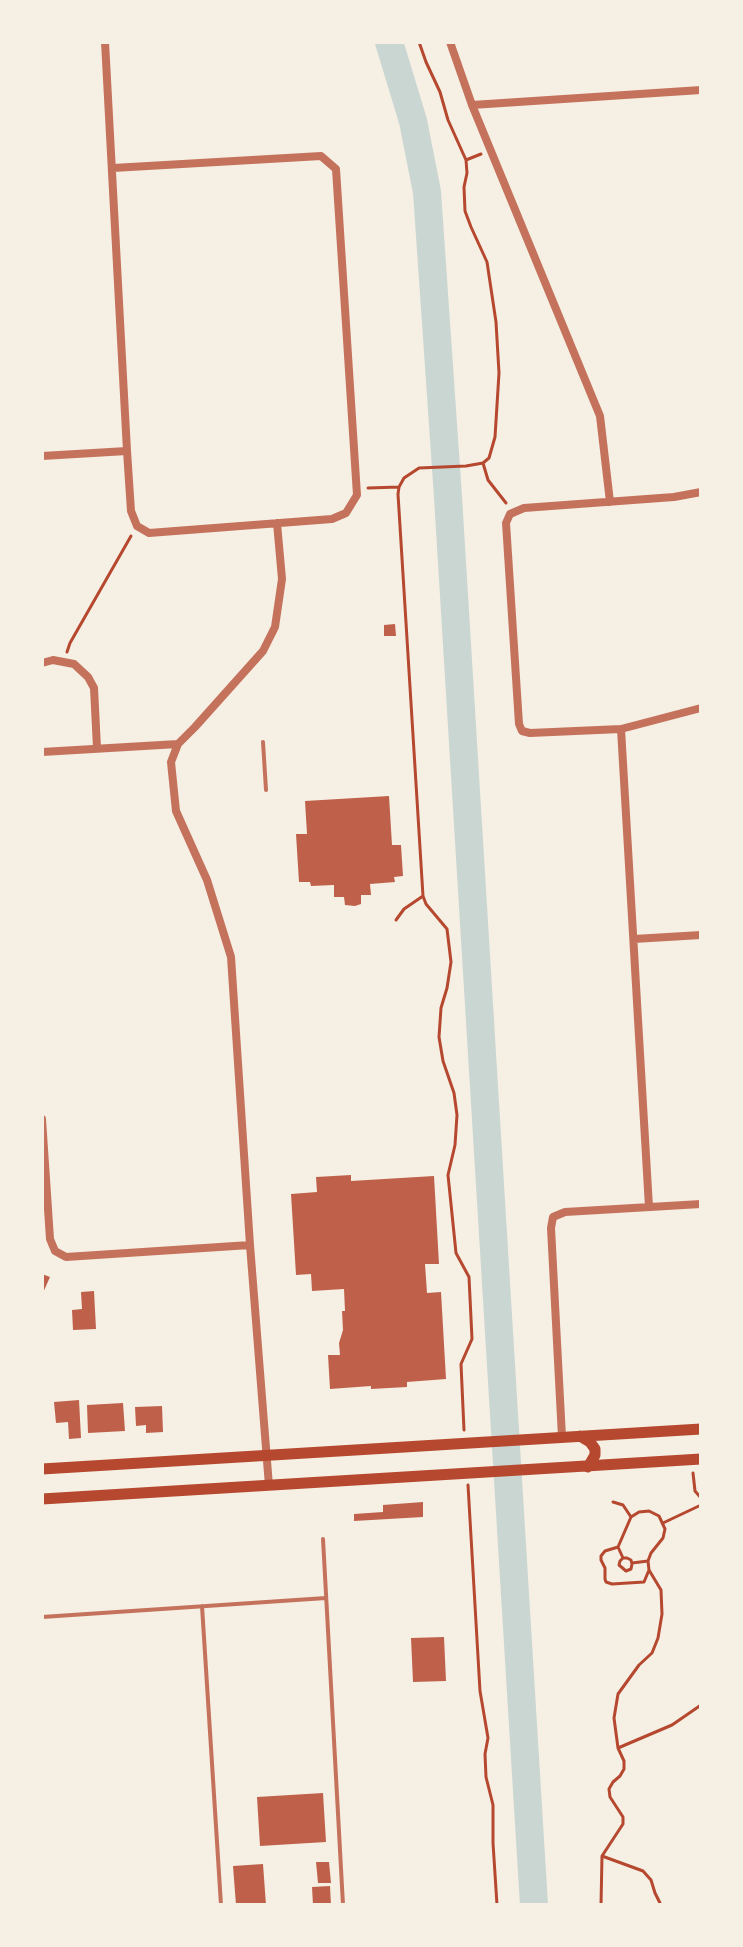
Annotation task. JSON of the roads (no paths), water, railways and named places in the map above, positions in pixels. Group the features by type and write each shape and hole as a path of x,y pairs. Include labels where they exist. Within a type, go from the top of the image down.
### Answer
{"main road":[{"path":"42,1469 267,1456 465,1438 562,1437 701,1429"},
{"path":"580,1436 595,1449 588,1467"},
{"path":"42,1499 467,1477 696,1460"}],"street":[{"path":"105,42 127,451 131,511 137,526 149,533 332,519 346,513 357,495 336,169 321,156 113,168"},
{"path":"450,42 472,105 600,416 610,502"},
{"path":"472,105 701,90"},
{"path":"42,456 127,451"},
{"path":"701,492 674,497 524,508 510,514 506,523 519,724 522,731 621,729 701,708"},
{"path":"269,1486 231,957 207,880 176,811 171,762 178,744 263,651 275,627 282,579 277,523"},
{"path":"42,663 53,660 74,664 88,677 94,688 97,748"},
{"path":"621,729 649,1207"},
{"path":"42,752 178,744"},
{"path":"634,939 701,935"},
{"path":"42,1119 50,1239 55,1251 66,1257 250,1245"},
{"path":"562,1437 551,1228 553,1217 565,1212 701,1204"}],"lane":[{"path":"263,742 266,790"},
{"path":"323,1539 343,1905"},
{"path":"42,1617 326,1598"},
{"path":"202,1606 221,1905"}],"waterway":[{"path":"389,42 413,121 427,192 534,1905"}]}
